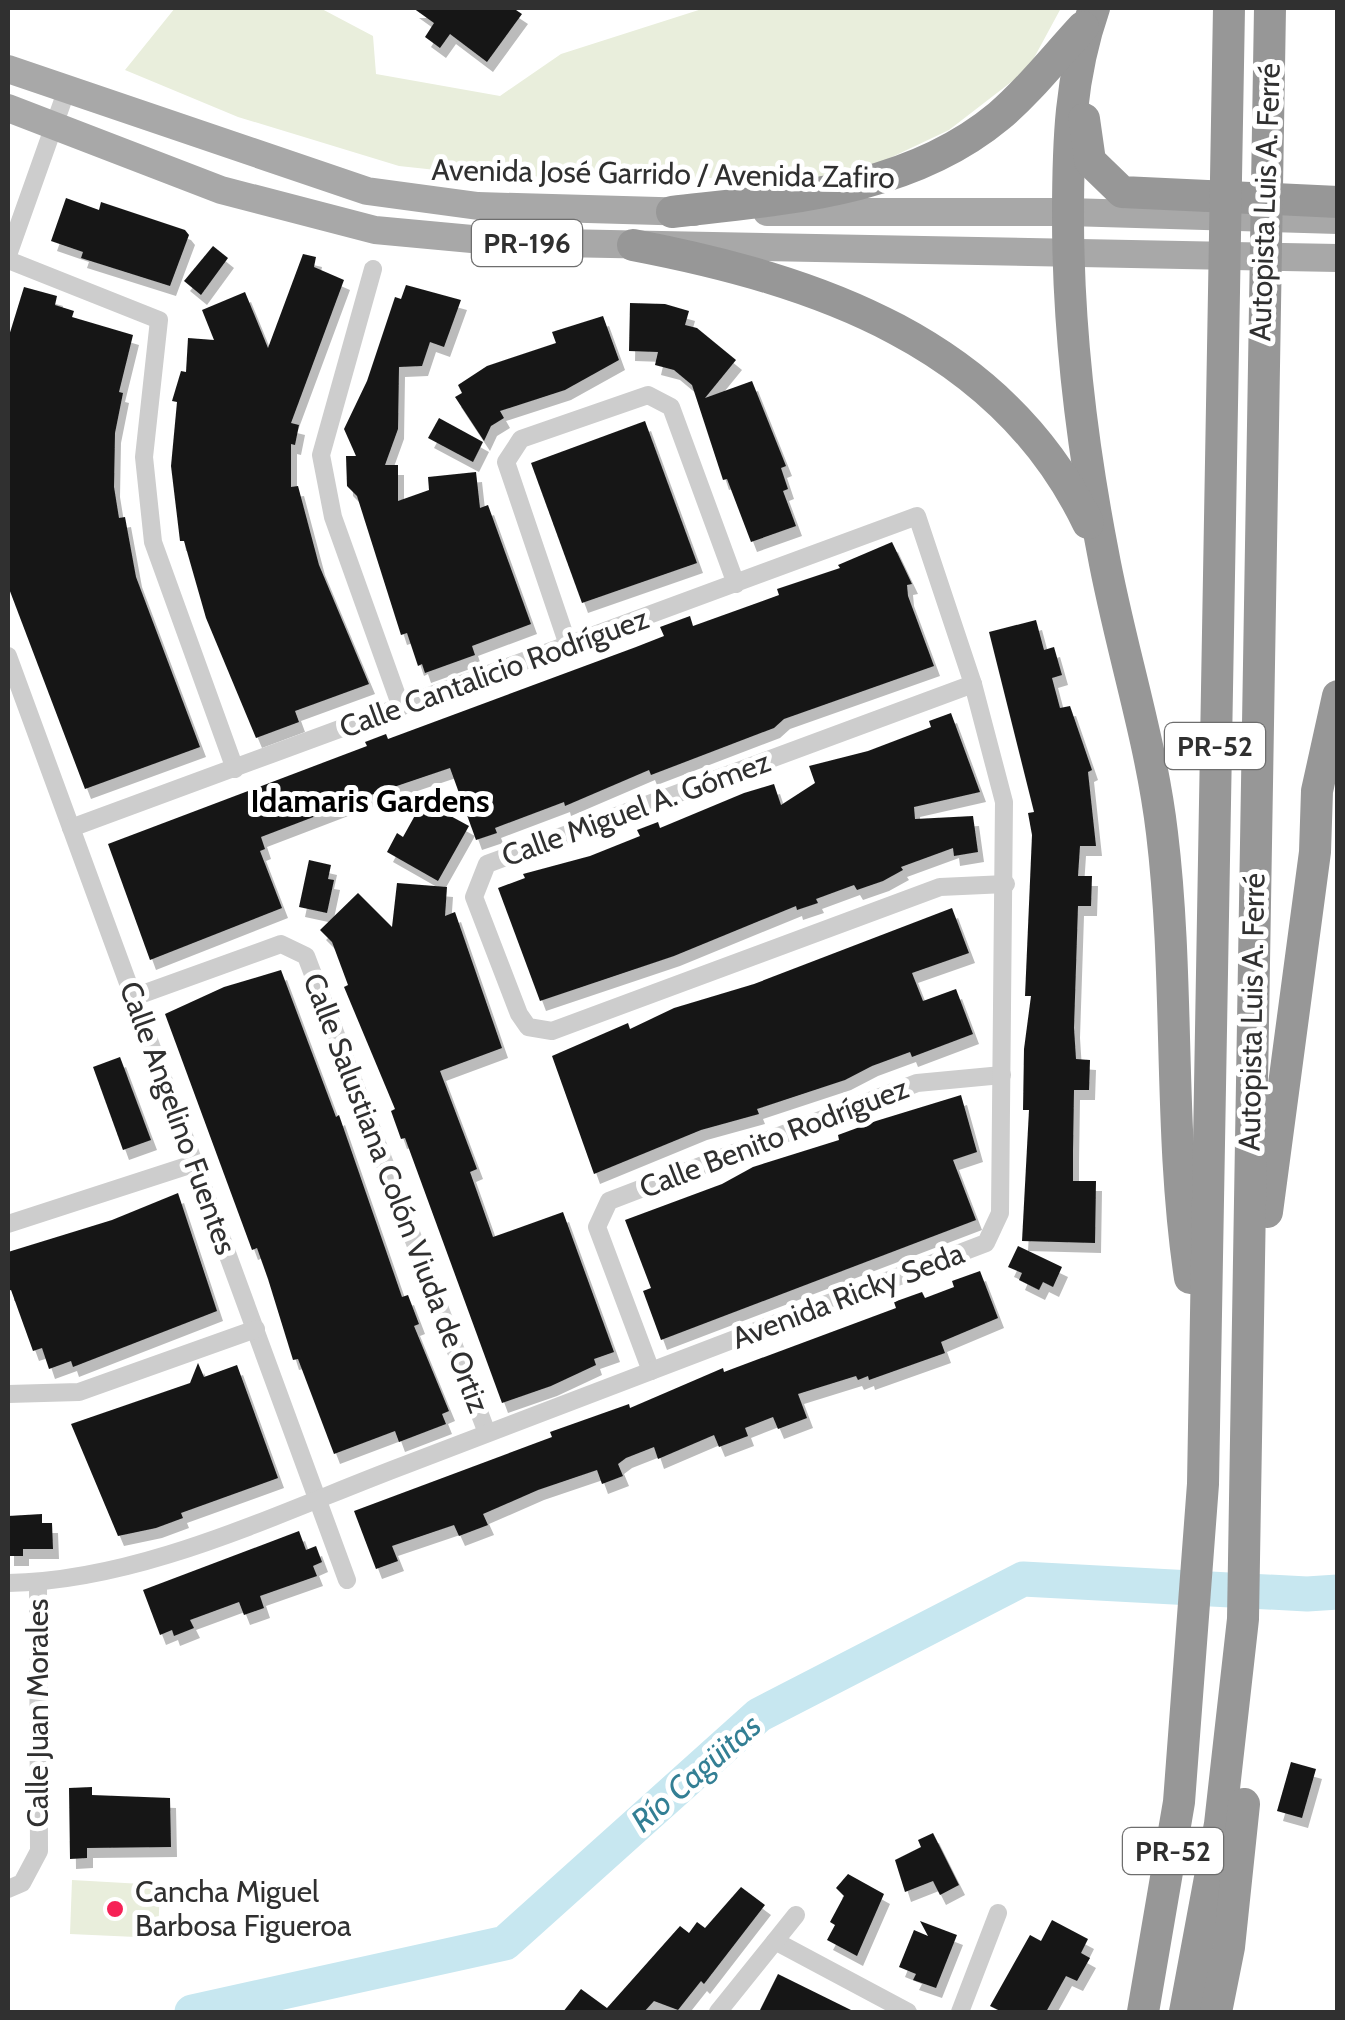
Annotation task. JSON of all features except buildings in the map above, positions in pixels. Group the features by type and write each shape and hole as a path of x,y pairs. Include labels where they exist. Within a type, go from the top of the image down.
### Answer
{"highway":[{"name":"Autopista Luis A. Ferré","path":"1143,2012 1173,1854 1202,1484 1228,8"},
{"name":"Autopista Luis A. Ferré","path":"1185,2012 1220,1824 1236,1692 1245,1489 1270,8"},
{"path":"1092,14 1077,60 1068,124 1071,357 1103,553 1162,828 1169,903 1181,1218 1204,1371"},
{"path":"1092,14 1083,135 1090,161 1122,192 1141,205 1338,202"},
{"path":"672,212 821,194 890,174 962,143 1026,92 1092,14"},
{"path":"633,245 733,265 827,295 902,332 961,368 1004,406 1057,467 1103,553"},
{"path":"1248,1330 1314,852 1317,791 1338,696"},
{"path":"1314,852 1338,775"},
{"path":"1216,2012 1230,1947 1247,1782 1236,1692"}],"main road":[{"name":"Avenida José Garrido / Avenida Zafiro","path":"8,68 366,191 478,206 672,212 1068,212 1141,205 1338,220"},
{"name":"PR-196","path":"8,108 221,190 375,230 504,242 1338,258"}],"street":[{"path":"67,89 8,258 159,320 144,456 153,542 236,769"},
{"path":"373,269 321,454 333,517 401,706"},
{"path":"568,645 506,462 521,439 617,404 648,395 671,407 736,584"},
{"name":"Calle Cantalicio Rodríguez","path":"71,828 916,516"},
{"name":"Avenida Ricky Seda","path":"8,1584 38,1583 134,1566 986,1244 1000,1213 1004,802 973,684 916,516"},
{"name":"Calle Angelino Fuentes","path":"8,660 320,1497 347,1580"},
{"name":"Calle Miguel A. Gómez","path":"973,684 487,864 474,897 519,1014 528,1028 552,1031 940,887 1006,884"},
{"name":"Calle Salustiana Colón Viuda de Ortiz","path":"134,997 281,944 306,956 487,1434"},
{"name":"Calle Benito Rodríguez","path":"651,1371 597,1227 609,1201 917,1083 1002,1074"},
{"path":"8,1224 196,1163"},
{"path":"8,1394 78,1392 256,1329"},
{"name":"Calle Juan Morales","path":"8,1889 22,1883 39,1851 38,1583"},
{"path":"960,2012 998,1913"},
{"path":"718,2012 796,1915"},
{"path":"775,1941 908,2012"}],"green space":[{"path":"175,8 320,8 373,36 376,74 500,96 561,54 705,8 1061,8 1028,69 949,130 873,166 819,179 492,176 399,166 238,117 125,70"},
{"name":"Cancha Miguel Barbosa Figueroa","path":"72,1880 160,1885 158,1938 70,1934"}],"waterway":[{"name":"Río Cagüitas","path":"192,2012 505,1943 759,1715 1023,1579 1307,1594 1338,1592"}],"place":[{"name":"Cancha Miguel Barbosa Figueroa","path":"115,1909"}],"district":[{"name":"Idamaris Gardens","path":"370,801"}]}
